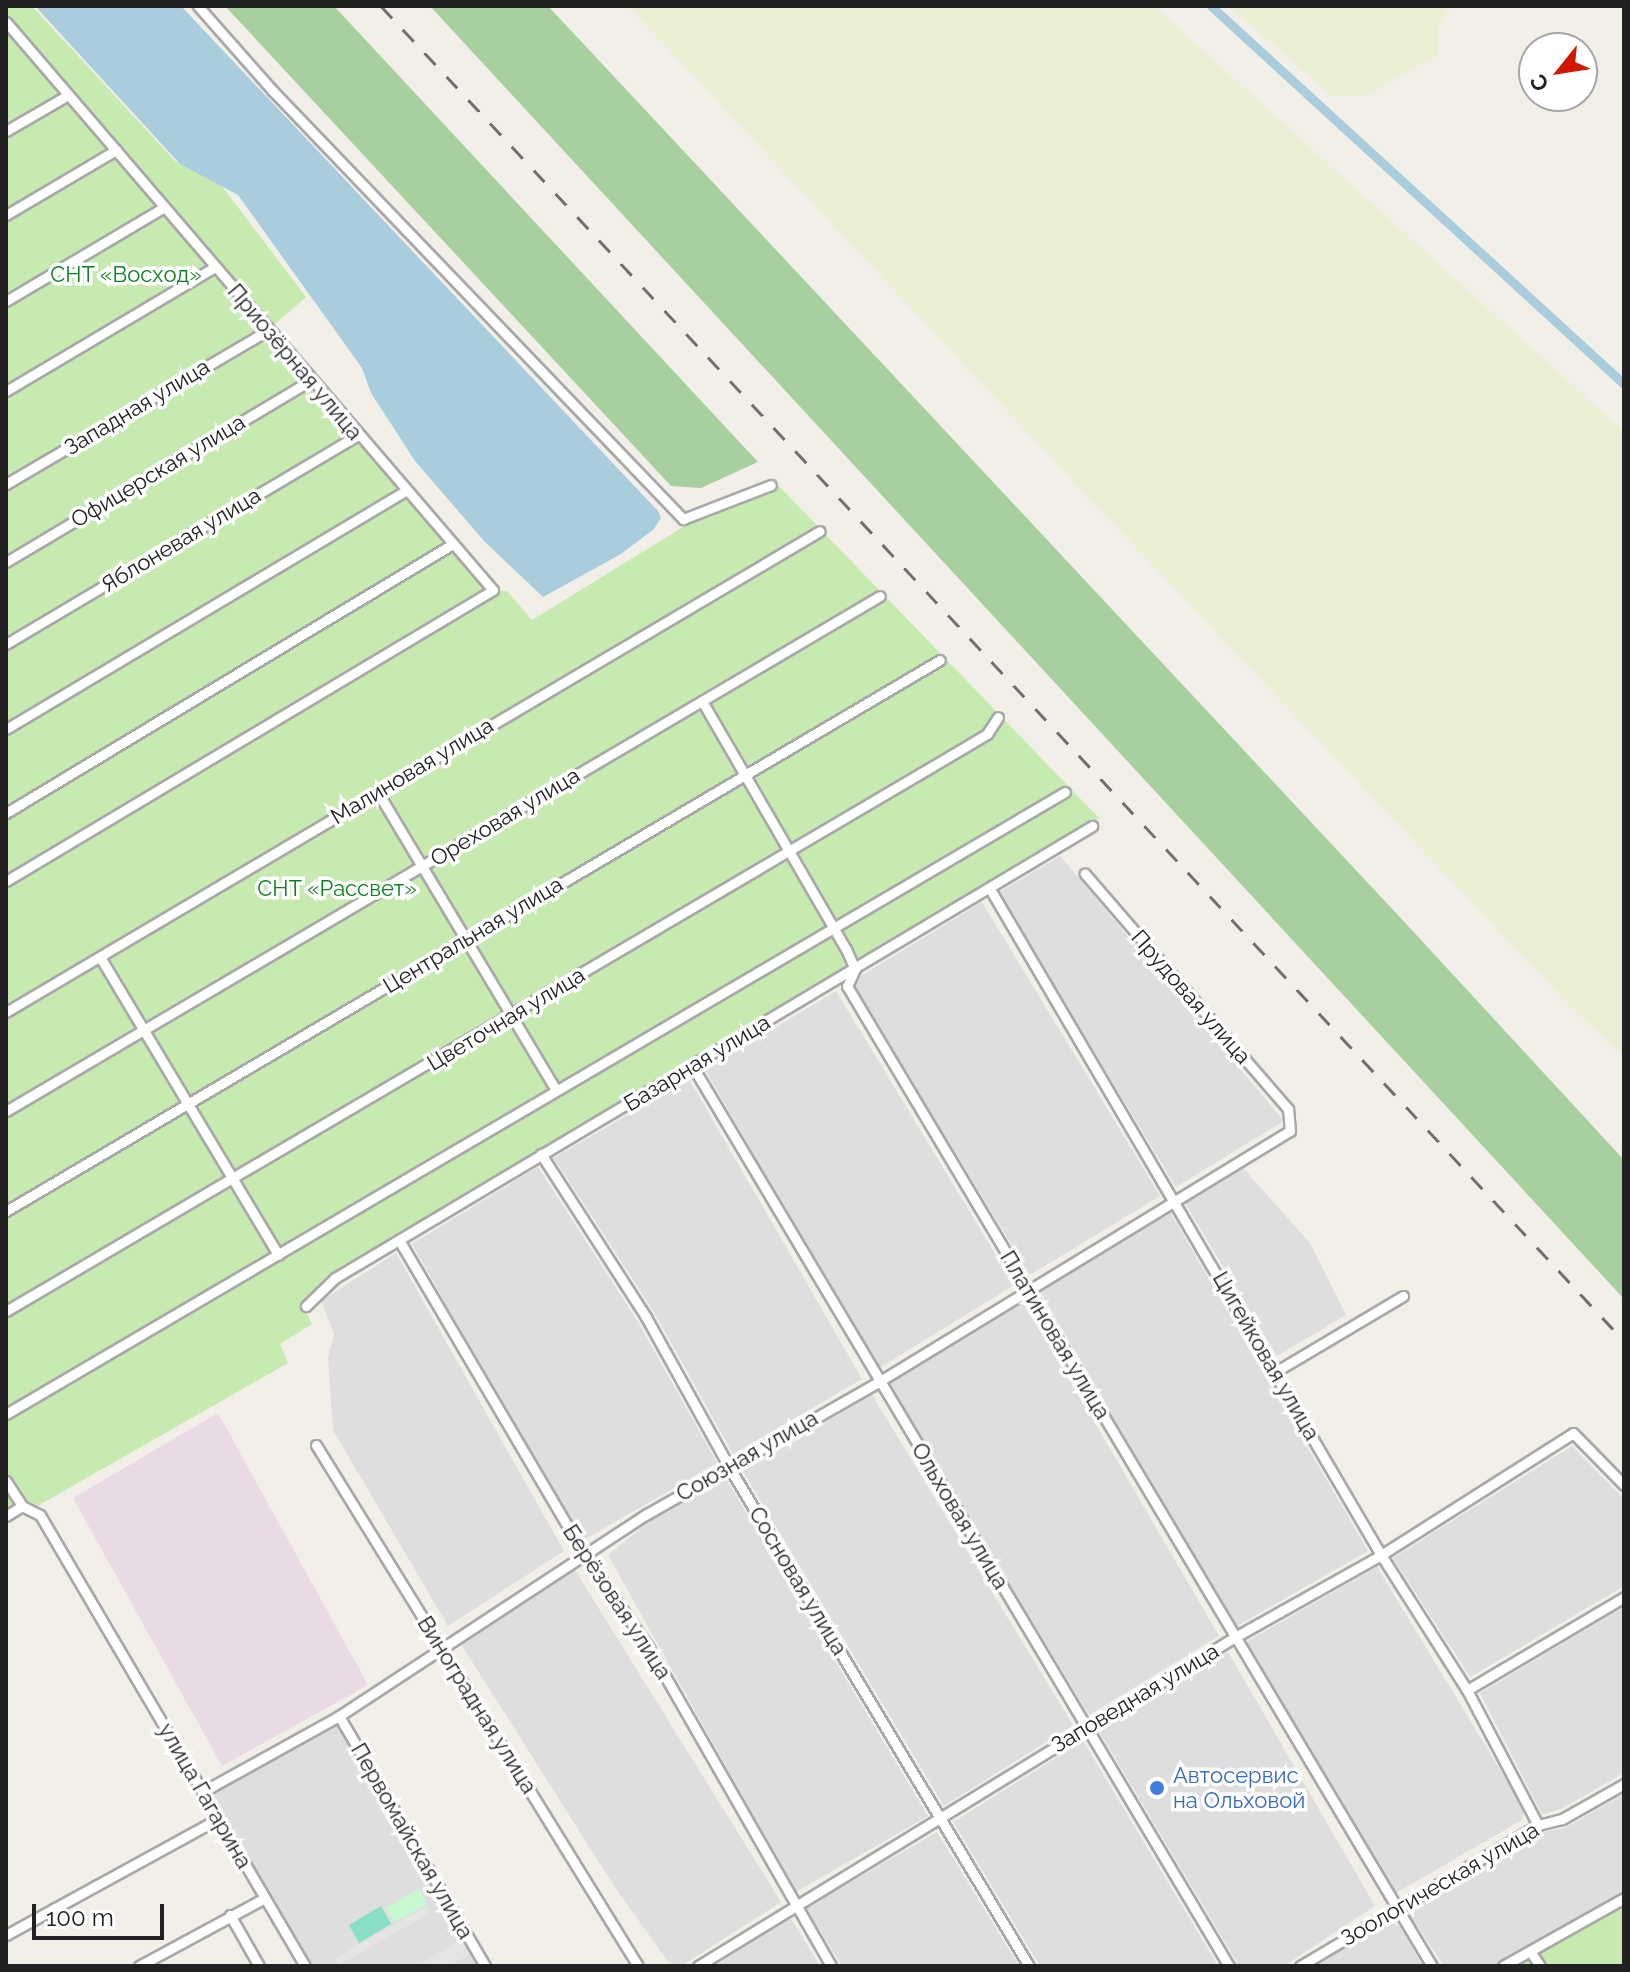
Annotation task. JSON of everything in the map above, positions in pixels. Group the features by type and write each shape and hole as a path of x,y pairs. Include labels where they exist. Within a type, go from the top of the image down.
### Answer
{"street":[{"path":"198,6 273,91 683,519 771,485"},
{"name":"Приозёрная улица","path":"6,22 10,34 116,150 404,492 493,590 6,881"},
{"path":"6,131 68,95"},
{"path":"6,215 116,150"},
{"path":"6,301 164,207"},
{"path":"6,391 215,267"},
{"name":"Западная улица","path":"6,484 268,330"},
{"name":"Офицерская улица","path":"6,562 311,380"},
{"name":"Яблоневая улица","path":"6,644 357,436"},
{"path":"6,729 404,492"},
{"name":"Малиновая улица","path":"6,1012 820,531"},
{"path":"6,813 451,545"},
{"name":"Ореховая улица","path":"6,1111 880,596"},
{"name":"Центральная улица","path":"6,1211 940,660"},
{"name":"Платиновая улица","path":"702,701 834,926 855,969 847,986 1432,1966"},
{"name":"Цветочная улица","path":"6,1311 987,734 998,717"},
{"path":"377,791 556,1090"},
{"path":"6,1414 1065,792"},
{"name":"Базарная улица","path":"306,1306 335,1278 1092,826"},
{"name":"Прудовая улица","path":"1085,874 1288,1109 1293,1123"},
{"name":"Цигейковая улица","path":"990,889 1177,1202 1381,1555 1467,1690 1538,1825"},
{"path":"100,957 278,1255"},
{"name":"Ольховая улица","path":"693,1067 1229,1966"},
{"name":"Союзная улица","path":"202,1792 339,1716 441,1645 584,1554 880,1381 1027,1288 1177,1202 1290,1131 1293,1123"},
{"name":"Сосновая улица","path":"541,1154 646,1317 729,1467 1029,1966"},
{"name":"Берёзовая улица","path":"399,1240 584,1554 649,1648 831,1966"},
{"path":"1275,1372 1403,1296"},
{"name":"Заповедная улица","path":"698,1966 793,1904 940,1819 1235,1637 1381,1555 1573,1433 1624,1485"},
{"name":"Виноградная улица","path":"316,1445 638,1966"},
{"path":"6,1481 22,1506 6,1516"},
{"name":"улица Гагарина","path":"22,1506 40,1515 305,1966"},
{"path":"1467,1690 1624,1597"},
{"name":"Первомайская улица","path":"339,1716 485,1966"},
{"name":"Зоологическая улица","path":"1300,1966 1396,1906 1538,1825 1562,1819 1624,1784"},
{"path":"6,1935 218,1819"},
{"path":"139,1966 265,1898"},
{"path":"1503,1966 1624,1898"},
{"path":"230,1915 259,1966"},
{"path":"1530,1951 1540,1966"}],"shaded area":[{"path":"1060,856 1284,1121 1176,1187 998,893"},
{"path":"982,902 1160,1196 1030,1275 851,982"},
{"path":"836,991 1014,1285 878,1369 705,1070"},
{"path":"689,1079 862,1379 733,1454 654,1312 554,1158"},
{"path":"538,1167 638,1322 717,1463 580,1542 412,1244"},
{"path":"1243,1168 1310,1243 1346,1315 1277,1356 1185,1203"},
{"path":"1170,1212 1368,1551 1235,1627 1040,1291"},
{"path":"396,1253 564,1551 448,1626 333,1430 328,1357 334,1334 321,1301"},
{"path":"1024,1301 1219,1636 1089,1715 888,1385"},
{"path":"872,1395 1073,1725 944,1806 742,1470"},
{"path":"218,1413 368,1685 222,1766 73,1498"},
{"path":"1572,1446 1624,1499 1624,1586 1470,1677 1393,1558"},
{"path":"726,1479 928,1816 796,1892 608,1555 657,1515"},
{"path":"573,1567 781,1902 681,1966 669,1963 614,1886 459,1641"},
{"path":"1377,1567 1524,1809 1522,1820 1391,1896 1244,1643"},
{"path":"1624,1607 1624,1773 1559,1810 1542,1814 1480,1693"},
{"path":"1228,1652 1375,1906 1284,1966 1239,1966 1099,1731"},
{"path":"336,1722 477,1966 311,1966 211,1797 213,1791"},
{"path":"1083,1741 1218,1966 1040,1966 953,1822"},
{"path":"1624,1794 1624,1892 1494,1966 1444,1966 1406,1909 1534,1834 1567,1827"},
{"path":"937,1832 1019,1966 842,1966 806,1908"},
{"path":"427,1906 430,1913 339,1965 335,1958"},
{"path":"790,1917 820,1966 715,1966"},
{"path":"1388,1920 1400,1927 1423,1966 1313,1966"},
{"path":"461,1940 469,1955 449,1966 416,1966"}],"green space":[{"name":"СНТ «Рассвет»","path":"6,6 32,6 175,161 221,185 306,297 268,330 493,590 507,591 532,620 735,495 775,482 1099,818 335,1278 304,1308 312,1324 280,1344 288,1363 6,1524"},
{"path":"225,6 334,6 758,462 701,488 671,486"},
{"path":"430,6 548,6 1410,928 1624,1160 1624,1299"},
{"path":"628,6 1154,6 1624,432 1624,1056 1571,1007"},
{"path":"1229,6 1450,6 1438,25 1437,55 1365,96 1332,96"},
{"path":"419,1889 427,1904 394,1922 386,1908"},
{"path":"1624,1892 1624,1966 1494,1966"},
{"path":"381,1906 391,1924 359,1943 349,1925"}],"water":[{"path":"35,6 181,6 658,511 661,518 654,529 621,554 543,597 485,542 415,461 371,393 362,368 238,195 180,164"}],"waterway":[{"path":"1211,6 1624,384"}],"railway":[{"path":"381,6 1624,1341"}],"place":[{"name":"Автосервис на Ольховой","path":"1157,1788"}],"park label":[{"name":"СНТ «Восход»","path":"126,275"}]}
